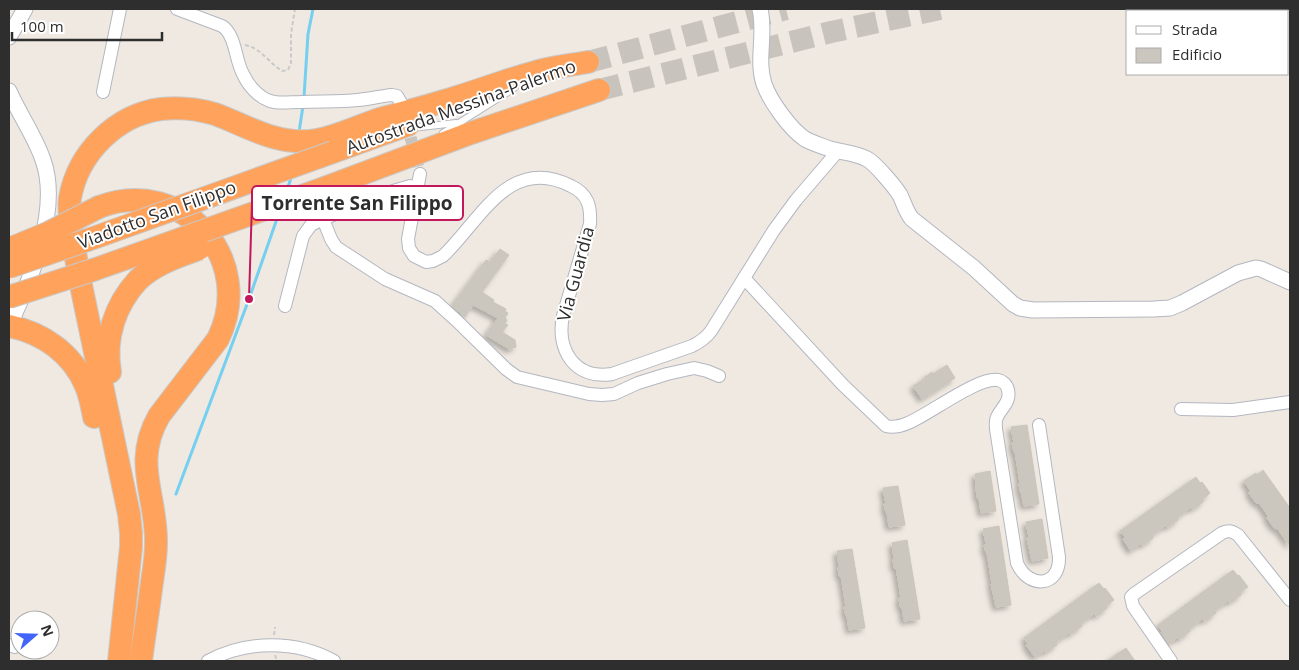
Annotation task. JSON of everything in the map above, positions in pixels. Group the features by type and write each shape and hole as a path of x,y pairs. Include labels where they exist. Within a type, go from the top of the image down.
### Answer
{"highway":[{"name":"Autostrada Messina-Palermo","path":"588,62 396,130 328,146 367,123 537,71 588,62"},
{"name":"Autostrada Messina-Palermo","path":"325,203 404,158 522,115 598,90"},
{"path":"130,661 142,554 142,532 140,512 112,380 108,349 110,332 127,293 138,280 152,269 172,259 388,179 434,157 521,125 569,100"},
{"path":"119,661 131,532 129,514 76,261 69,205 79,168 88,154 113,129 134,117 157,110 180,108 204,111 264,135 286,140 308,141 328,146"},
{"name":"Viadotto San Filippo","path":"9,267 82,242 328,146"},
{"path":"9,249 48,233 99,207 119,201 143,200 170,207 189,217 205,231 225,266 229,302 222,330 213,347 159,416 147,446 146,468 156,542 141,661"},
{"name":"Viadotto San Filippo","path":"9,297 96,269 325,203"},
{"path":"14,328 39,336 57,347 78,370 90,398 114,515 118,546 108,661"}],"street":[{"path":"9,37 25,9"},
{"path":"103,92 120,9"},
{"path":"177,9 222,26 229,32 240,69 251,87 266,99 279,102 327,101 392,95 396,96 401,103"},
{"path":"760,9 762,19 760,70 769,96 780,114 799,134 812,142 838,151 861,156 871,162 895,188 912,219 974,268 1013,304 1020,308 1033,310 1162,309 1182,303 1244,270 1256,268 1261,268 1290,282"},
{"path":"9,91 41,152 47,171 48,192 45,225 34,269 14,328"},
{"name":"Via Guardia","path":"420,174 408,244 414,256 430,262 438,259 448,251 494,200 517,182 530,178 551,179 567,184 584,195 589,204 590,224 563,316 561,332 566,354 572,362 586,372 598,375 612,374 703,340 712,331 774,230 796,200 838,151"},
{"path":"285,306 303,236 325,203 393,191 410,186 418,188"},
{"path":"325,203 331,239 336,247 385,279 435,301 506,369 517,376 602,396 614,394 638,383 694,368 720,376"},
{"path":"744,278 843,385 886,426 897,427 909,423 963,391 983,383 997,380 1005,384 1008,389 1008,400 997,417 996,429 1017,563 1024,575 1030,579 1041,581 1053,577 1059,565 1059,557 1039,425"},
{"path":"694,368 698,343"},
{"path":"1181,409 1233,410 1290,402"},
{"path":"1171,661 1133,606 1131,597 1222,533 1228,531 1238,535 1290,600"},
{"path":"208,661 231,651 265,645 308,650 334,661"}],"lane":[{"path":"404,158 514,88"},
{"path":"486,120 522,115"},
{"path":"396,130 477,121"}],"path":[{"path":"233,42 252,46 278,69 282,71 288,70 292,63 291,34 295,9"},
{"path":"274,627 274,639"}],"building":[{"path":"500,249 509,255 482,292 494,300 493,302 506,309 505,311 508,313 505,318 507,320 505,324 508,325 502,332 515,340 516,347 509,349 486,335 498,318 473,305 465,317 452,306 486,260 490,262"},
{"path":"947,365 955,378 922,399 913,386 932,372 933,374"},
{"path":"1027,425 1039,504 1024,506 1020,492 1011,427"},
{"path":"1263,470 1290,508 1290,546 1267,518 1268,516 1259,503 1256,503 1244,481"},
{"path":"990,471 996,511 981,513 979,498 977,498 975,474"},
{"path":"1196,477 1210,493 1203,499 1203,502 1193,509 1190,508 1178,517 1178,520 1168,527 1165,526 1152,535 1153,538 1131,551 1120,531"},
{"path":"898,486 905,525 889,527 883,488"},
{"path":"1042,519 1048,558 1032,561 1026,522"},
{"path":"999,526 1011,605 996,607 984,545 986,544 983,529"},
{"path":"907,540 920,619 904,621 902,607 900,607 899,598 901,598 896,567 894,568 892,543"},
{"path":"852,549 865,628 849,630 844,607 846,607 841,576 839,576 837,551"},
{"path":"1233,570 1248,587 1240,592 1241,595 1215,610 1216,613 1205,621 1202,619 1180,639 1177,638 1169,644 1158,625"},
{"path":"1099,583 1114,600 1097,616 1094,614 1081,623 1082,626 1056,642 1057,645 1035,657 1026,645 1028,644 1024,638"},
{"path":"1126,648 1135,661 1107,661"}],"waterway":[{"path":"304,97 308,34 313,9"},
{"path":"299,132 303,106"},
{"path":"286,193 292,175"},
{"path":"176,494 279,213"}],"tunnel":[{"path":"588,62 786,9"},
{"path":"599,90 831,32 940,9"},
{"path":"406,120 420,174"}],"place":[{"name":"Torrente San Filippo","path":"249,299"}]}
